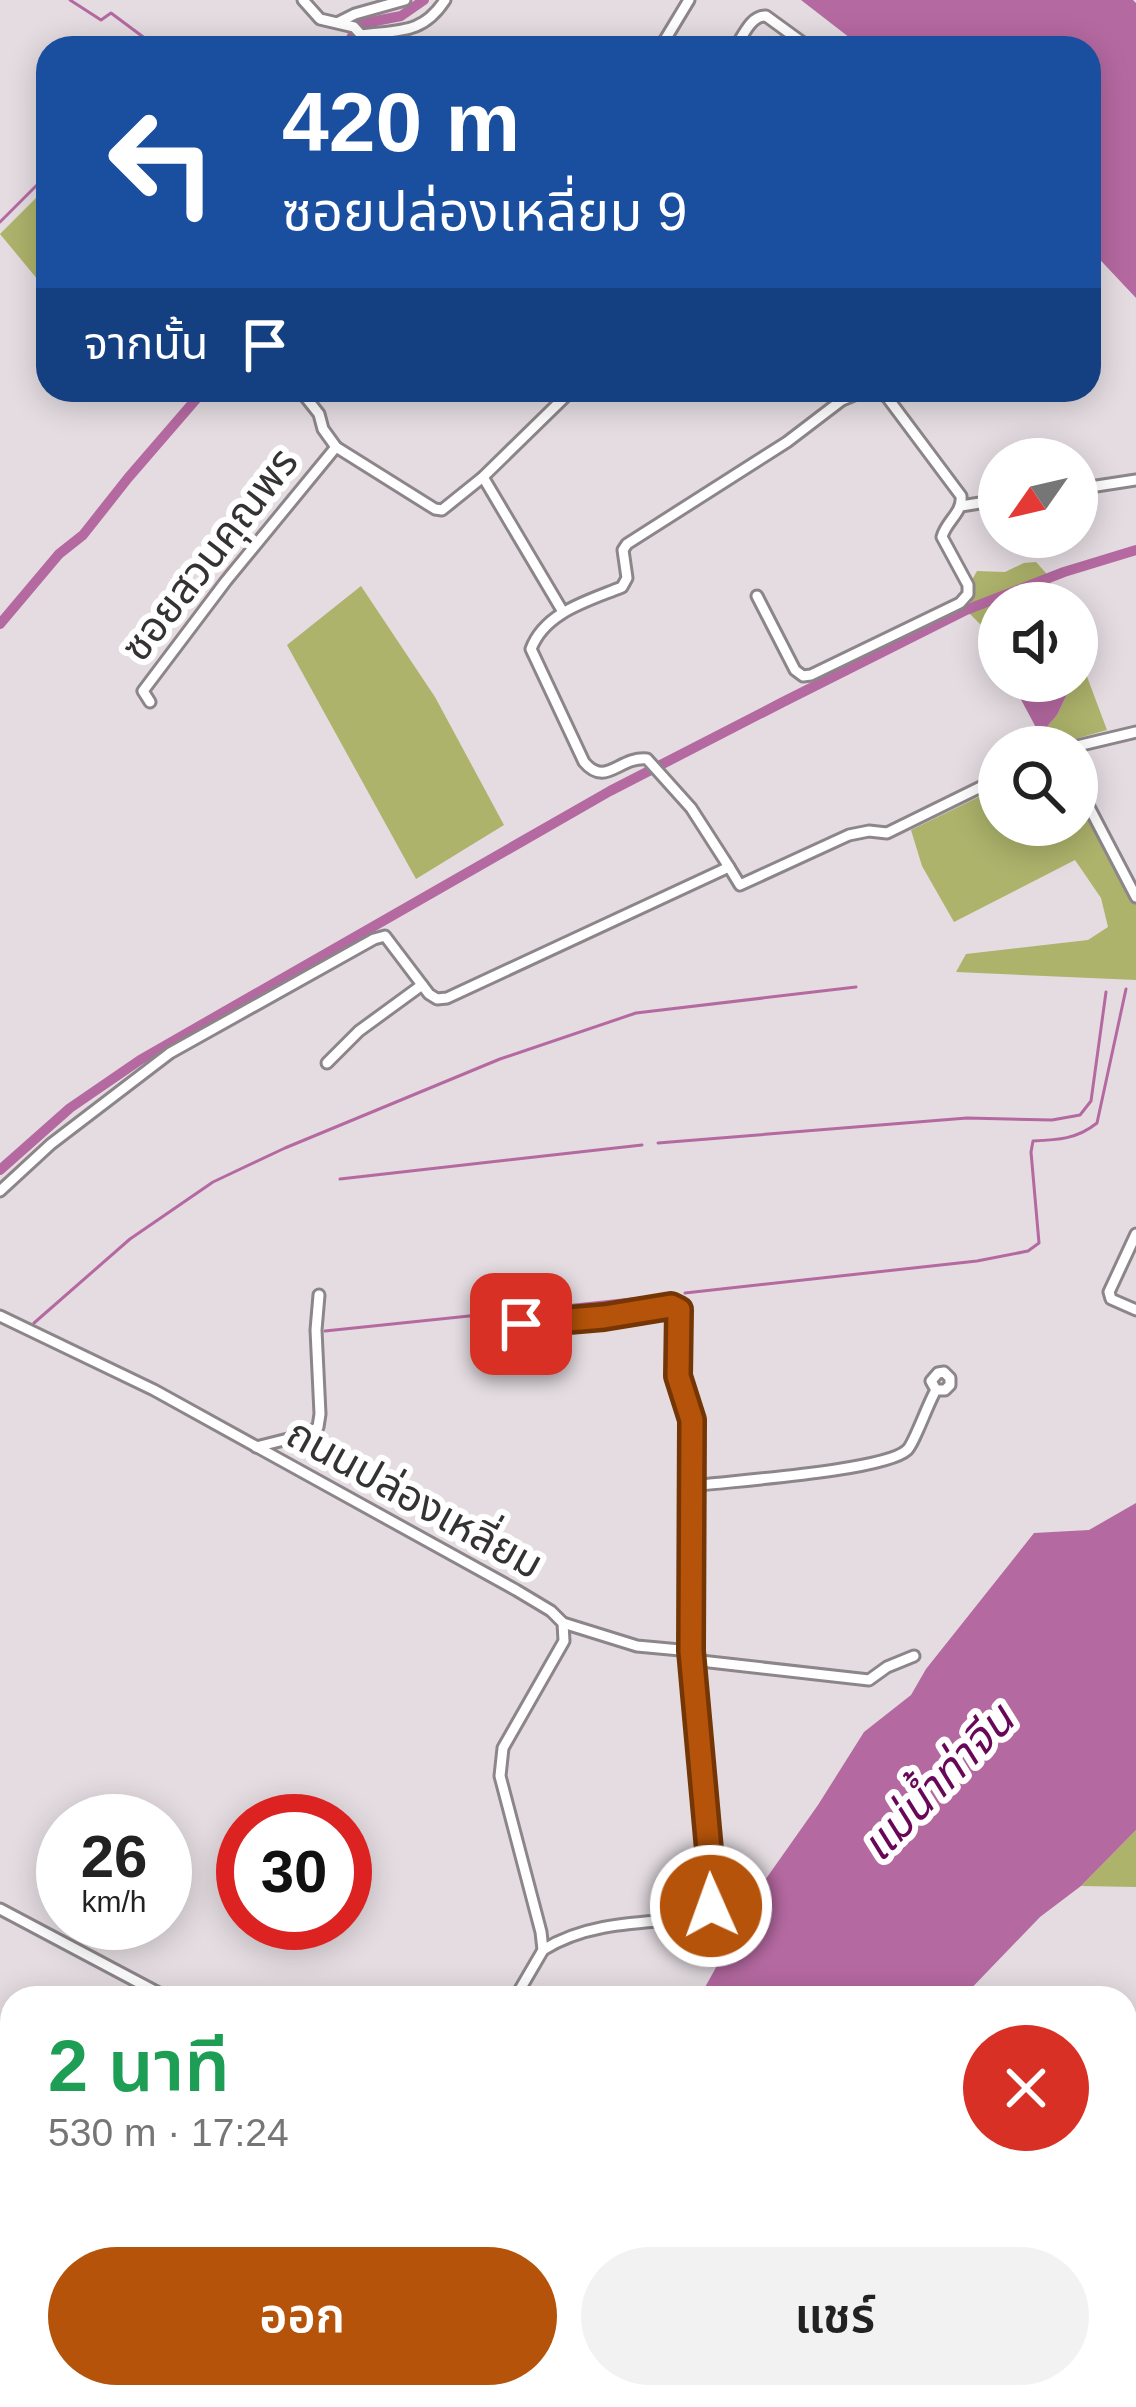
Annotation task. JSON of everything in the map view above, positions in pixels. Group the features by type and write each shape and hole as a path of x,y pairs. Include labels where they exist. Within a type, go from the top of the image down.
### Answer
{"street":[{"path":"303,0 320,19 354,27 362,34 422,25 446,0"},
{"path":"339,22 405,0"},
{"path":"667,36 689,0"},
{"path":"743,36 761,15 794,36"},
{"name":"ซอยสวนคุณพร","path":"310,402 336,447 442,510 560,402"},
{"path":"839,402 787,442 627,544 622,550 627,578 622,587 563,612 540,632 531,649 593,773 602,775 630,759 646,759 691,808 740,886 850,835 887,833 978,788"},
{"path":"757,596 802,676 960,603 968,594 968,585 942,537 962,506 961,496 891,402"},
{"name":"ซอยสวนคุณพร","path":"150,702 143,691 336,447"},
{"path":"483,477 563,612"},
{"path":"1098,486 1136,480"},
{"path":"962,506 978,503"},
{"path":"1098,741 1136,732"},
{"path":"1098,824 1136,897"},
{"path":"0,1191 51,1144 170,1053 360,946 385,936 422,985 437,999 447,998 728,867"},
{"path":"327,1063 359,1031 422,985"},
{"path":"1136,1234 1109,1292 1111,1299 1136,1310"},
{"path":"256,1447 308,1434 318,1426 319,1294"},
{"path":"521,1324 676,1307 679,1313 678,1376 692,1413 691,1655 713,1894 711,1906 698,1918 585,1929 561,1938 543,1950 522,1986"},
{"name":"ถนนปล่องเหลี่ยม","path":"0,1316 154,1390 516,1590 563,1623 564,1641 503,1748 500,1777 543,1950"},
{"path":"692,1486 866,1466 895,1457 911,1445 935,1390"},
{"path":"563,1623 637,1646 868,1680 914,1656"},
{"path":"0,1909 145,1986"}],"green space":[{"path":"36,198 36,278 0,234"},
{"path":"1036,562 1050,582 978,582 978,622 970,614 977,571 1005,572"},
{"path":"361,586 435,697 504,825 416,879 287,645"},
{"path":"1063,702 1096,702 1107,730 1048,726"},
{"path":"978,797 978,846 1098,846 1098,814 1136,889 1136,980 956,972 966,954 1088,940 1108,927 1101,898 1075,860 954,922 922,866 911,830"},
{"path":"1136,1830 1136,1887 1081,1886"}],"water":[{"path":"801,0 1133,0 1136,298 1101,261 1101,36 848,36"},
{"path":"1022,702 1063,702 1048,726 1035,726"},
{"name":"แม่น้ำท่าจีน","path":"1136,1503 1136,1830 1081,1886 1040,1917 974,1986 706,1986 763,1883 864,1732 911,1695 926,1669 1034,1533 1089,1530"}],"waterway":[{"path":"70,0 101,20 111,13 142,36"},
{"path":"352,36 360,24 401,16 424,0"},
{"path":"0,222 36,186"},
{"path":"0,624 59,554 83,535 194,402"},
{"path":"0,1170 70,1108 140,1060 610,791 966,610 1136,550"},
{"path":"34,1323 130,1239 213,1182 500,1059 636,1013 856,987"},
{"path":"685,1293 977,1261 1028,1251 1039,1243 1033,1141 1067,1138 1097,1123 1126,989"},
{"path":"658,1143 967,1118 1052,1120 1080,1115 1091,1101 1106,992"},
{"path":"340,1179 642,1145"},
{"path":"325,1331 670,1295"}],"route":[{"path":"521,1324 671,1306 679,1310 678,1376 692,1420 691,1651 711,1906"}]}
